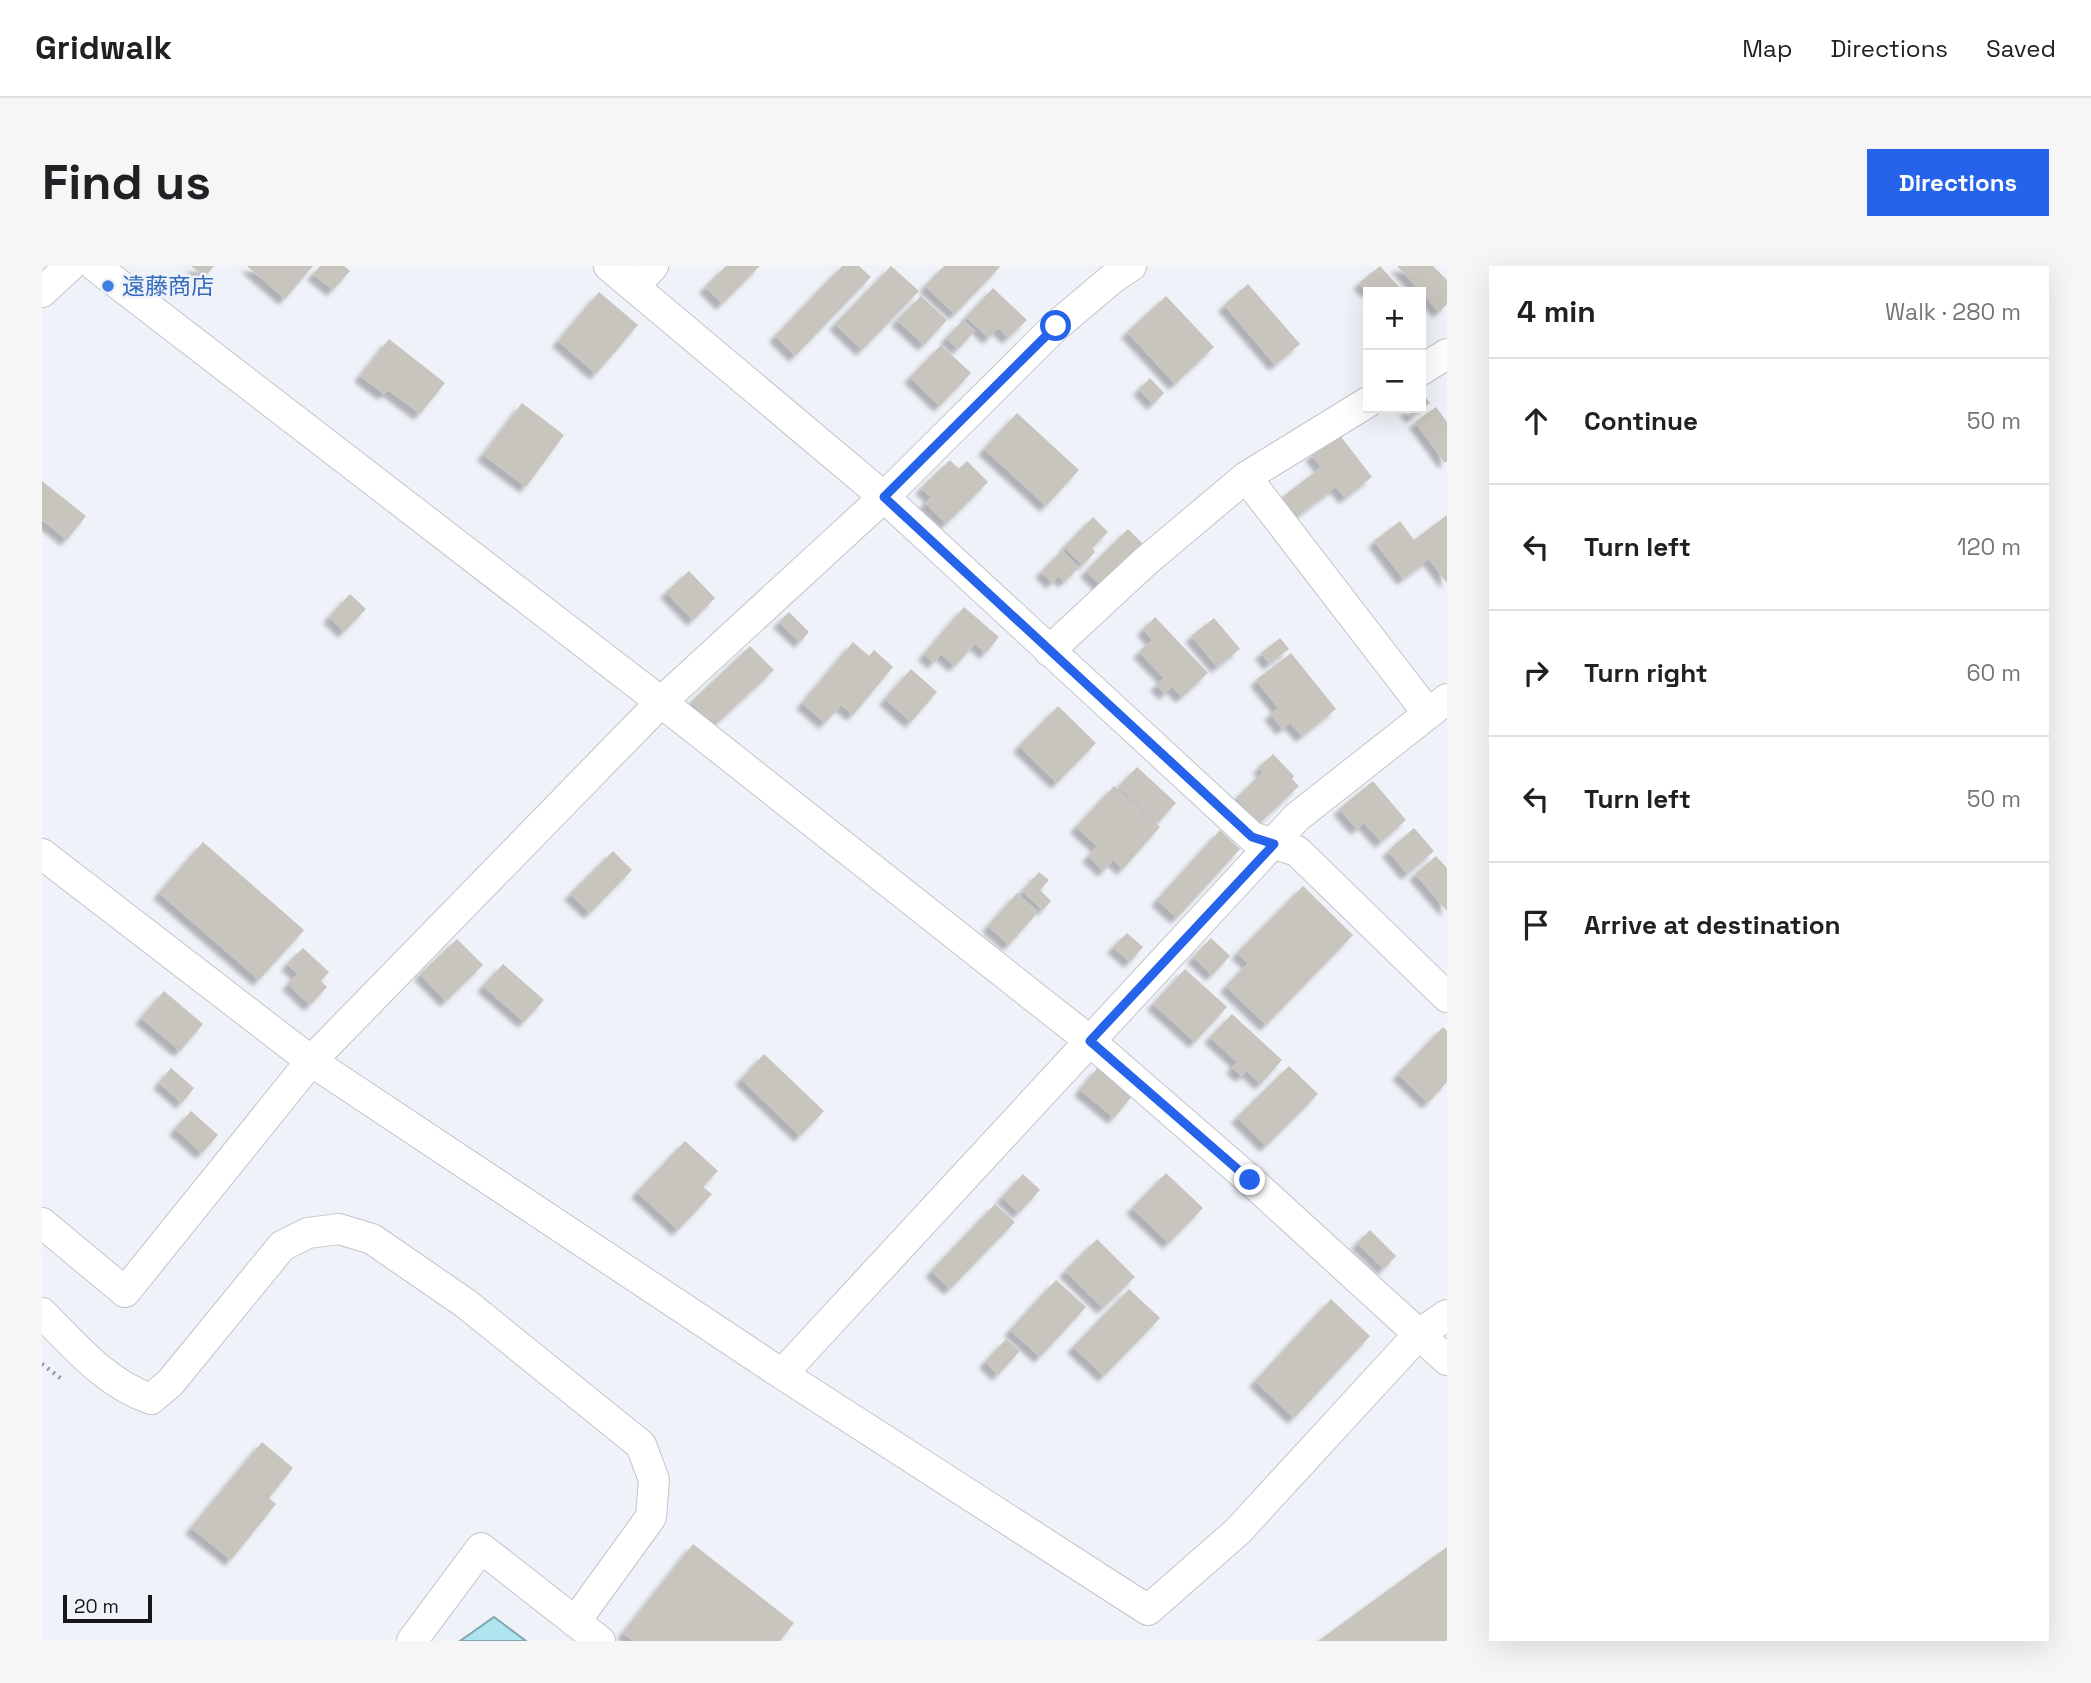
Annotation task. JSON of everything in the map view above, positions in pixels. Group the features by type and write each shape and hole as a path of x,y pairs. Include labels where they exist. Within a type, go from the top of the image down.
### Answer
{"street":[{"path":"42,292 70,266"},
{"path":"95,266 662,702 1090,1041 1250,1180 1447,1360"},
{"path":"609,266 644,276 1252,837 1297,850 1447,997"},
{"path":"42,1223 125,1292 311,1061 662,702 884,497 1115,270"},
{"path":"1426,367 1447,354"},
{"path":"1049,651 1146,561 1245,477 1363,405"},
{"path":"782,1374 1297,817 1437,706 1245,477"},
{"path":"42,854 311,1061 782,1374 1148,1610 1238,1531 1419,1334 1447,1315"},
{"path":"42,1313 103,1373 132,1393 151,1399 170,1383 282,1246 308,1233 339,1229 372,1239 465,1303 641,1445 654,1480 651,1517 575,1622"},
{"path":"412,1641 481,1548 600,1641"}],"water":[{"path":"494,1617 526,1641 460,1641"}],"building":[{"path":"191,266 214,266 205,277"},
{"path":"247,266 313,266 285,299"},
{"path":"320,266 344,266 350,271 333,290 313,274"},
{"path":"726,266 760,266 722,304 705,287"},
{"path":"842,266 859,266 871,277 795,356 775,336"},
{"path":"891,266 919,291 862,350 835,324"},
{"path":"944,266 1000,267 955,314 925,286"},
{"path":"1380,266 1399,287 1363,287 1359,283"},
{"path":"1397,266 1433,266 1447,280 1447,304 1439,312 1426,298 1426,287 1416,287"},
{"path":"1248,284 1300,344 1275,365 1224,305"},
{"path":"993,288 1027,320 1008,338 998,328 989,338 966,317"},
{"path":"599,292 638,325 596,374 558,341"},
{"path":"921,296 947,320 924,345 897,320"},
{"path":"1166,296 1214,347 1175,384 1127,332"},
{"path":"963,320 975,331 958,349 946,338"},
{"path":"389,339 445,383 420,414 388,390 384,394 360,376"},
{"path":"941,345 971,373 940,406 910,377"},
{"path":"1150,378 1164,393 1153,404 1139,389"},
{"path":"522,403 564,435 526,487 483,455"},
{"path":"1436,407 1447,422 1445,463 1415,422"},
{"path":"1017,413 1079,470 1046,506 984,449"},
{"path":"1339,434 1372,477 1345,498 1336,487 1291,521 1276,502 1321,467 1311,455"},
{"path":"950,460 959,469 967,461 988,482 946,524 925,503 931,497 921,488"},
{"path":"42,481 86,516 67,540 42,520"},
{"path":"1447,515 1447,583 1429,559 1403,579 1374,541 1400,521 1414,540"},
{"path":"1093,517 1108,532 1092,548 1095,552 1083,565 1064,547"},
{"path":"1128,529 1144,545 1102,587 1086,571"},
{"path":"1062,550 1079,568 1064,582 1059,576 1052,583 1041,572"},
{"path":"689,571 715,598 693,620 666,592"},
{"path":"350,594 366,609 344,632 329,617"},
{"path":"964,607 999,637 986,653 975,644 955,666 941,654 934,663 924,654"},
{"path":"789,612 809,632 800,642 779,622"},
{"path":"1155,617 1208,673 1182,697 1172,687 1165,694 1156,685 1164,678 1139,652 1152,640 1143,629"},
{"path":"1214,618 1240,649 1217,667 1191,636"},
{"path":"1280,638 1289,649 1269,664 1261,653"},
{"path":"853,642 869,656 874,650 893,667 853,715 841,705 825,723 802,703"},
{"path":"750,646 774,670 714,726 691,702"},
{"path":"1291,653 1336,709 1302,736 1290,723 1282,729 1270,714 1278,708 1256,680"},
{"path":"911,669 937,692 911,722 885,699"},
{"path":"1058,706 1096,743 1057,783 1019,746"},
{"path":"1273,754 1294,776 1292,779 1299,786 1260,823 1236,798 1263,772 1259,767"},
{"path":"1137,767 1176,803 1158,823 1118,787"},
{"path":"1373,781 1406,820 1381,842 1364,823 1357,829 1339,809"},
{"path":"1114,786 1160,827 1123,869 1113,860 1104,871 1088,856 1097,846 1076,827"},
{"path":"1414,828 1434,851 1407,874 1388,851"},
{"path":"1220,830 1240,849 1177,918 1157,900"},
{"path":"203,842 304,930 259,980 159,893"},
{"path":"613,851 632,870 590,913 570,894"},
{"path":"1436,856 1447,868 1447,911 1415,874"},
{"path":"1039,872 1049,880 1040,890 1051,901 1043,910 1022,891"},
{"path":"1303,886 1353,935 1266,1025 1226,986 1248,963 1237,953"},
{"path":"1017,893 1038,912 1009,945 988,926"},
{"path":"1127,933 1143,947 1130,962 1113,947"},
{"path":"1211,938 1230,956 1212,975 1193,957"},
{"path":"457,939 483,965 446,1001 420,974"},
{"path":"303,948 329,972 321,981 327,987 310,1005 288,984 297,974 287,964"},
{"path":"503,964 544,1000 524,1022 483,986"},
{"path":"1185,969 1227,1007 1195,1042 1153,1004"},
{"path":"164,991 203,1024 180,1051 141,1018"},
{"path":"1232,1014 1282,1060 1261,1084 1247,1071 1242,1076 1232,1068 1237,1062 1210,1037"},
{"path":"1443,1027 1447,1031 1447,1082 1428,1103 1398,1074"},
{"path":"764,1054 824,1111 800,1136 741,1079"},
{"path":"1289,1066 1318,1094 1266,1146 1237,1117"},
{"path":"1098,1067 1133,1095 1114,1118 1080,1090"},
{"path":"171,1068 194,1088 182,1103 159,1083"},
{"path":"191,1111 218,1135 202,1153 175,1129"},
{"path":"685,1141 718,1171 703,1187 712,1194 678,1230 637,1192"},
{"path":"1166,1173 1203,1208 1169,1243 1132,1208"},
{"path":"1023,1174 1040,1190 1019,1213 1002,1197"},
{"path":"995,1204 1015,1222 950,1289 931,1271"},
{"path":"1370,1230 1396,1256 1384,1269 1357,1243"},
{"path":"1097,1239 1135,1277 1103,1308 1065,1271"},
{"path":"1056,1280 1086,1307 1040,1357 1010,1330"},
{"path":"1129,1289 1160,1318 1104,1376 1073,1347"},
{"path":"1331,1299 1370,1336 1294,1418 1255,1381"},
{"path":"1006,1339 1020,1351 998,1375 985,1362"},
{"path":"262,1442 293,1468 269,1498 276,1504 231,1560 191,1528"},
{"path":"693,1544 794,1623 780,1641 633,1641 623,1633"},
{"path":"1447,1547 1447,1641 1318,1641"}],"place":[{"name":"遠藤商店","path":"108,286"}],"route":[{"path":"1056,326 884,497 1252,837 1274,844 1090,1041 1250,1180"}]}
